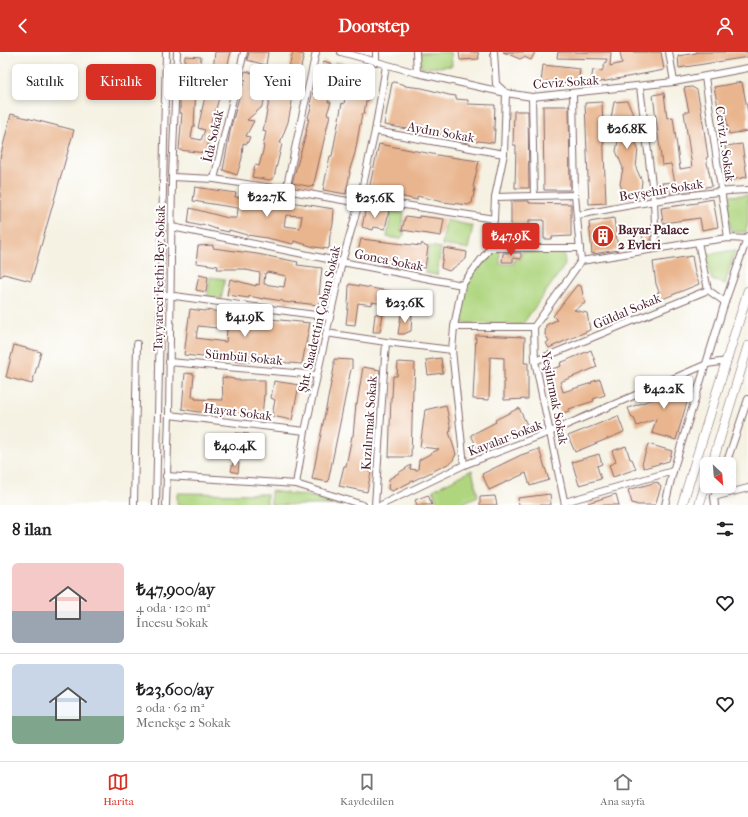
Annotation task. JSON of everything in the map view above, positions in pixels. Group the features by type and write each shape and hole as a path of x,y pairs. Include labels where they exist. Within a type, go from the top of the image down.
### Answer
{"main road":[{"path":"682,505 748,291"},
{"path":"714,457 748,346"},
{"path":"699,505 703,493"}],"street":[{"name":"Tayyareci Fethi Bey Sokak","path":"156,505 166,52"},
{"name":"Tayyareci Fethi Bey Sokak","path":"166,505 169,415 172,177 178,52"},
{"name":"İda Sokak","path":"214,178 244,52"},
{"path":"286,190 316,52"},
{"name":"Ceviz Sokak","path":"341,52 386,66 506,93 532,97 640,87 705,77 748,68"},
{"path":"376,52 376,62"},
{"path":"416,52 417,73"},
{"path":"464,465 452,350 454,327 462,285 490,248 495,197 504,154 506,93 496,84 494,52"},
{"path":"669,52 674,82"},
{"name":"Şht. Saadettin Çoban Sokak","path":"296,484 305,431 326,333 342,262 360,200 375,131 386,66"},
{"name":"Ceviz 1. Sokak","path":"705,77 720,191 728,238"},
{"path":"640,87 654,201 656,249"},
{"path":"454,327 534,327 581,260 575,195 573,94"},
{"path":"532,97 534,196"},
{"name":"Aydın Sokak","path":"375,131 504,154"},
{"path":"172,177 214,178 286,190 494,218"},
{"name":"Beyşehir Sokak","path":"578,215 720,191 748,190"},
{"path":"495,197 575,195"},
{"name":"Gonca Sokak","path":"172,227 462,285"},
{"path":"581,260 728,238 748,238 726,302 673,471 665,505"},
{"path":"698,242 708,290 726,302"},
{"path":"490,248 580,248"},
{"name":"Güldal Sokak","path":"535,361 708,290"},
{"path":"160,294 330,317"},
{"name":"Yeşilırmak Sokak","path":"534,327 535,361 565,504"},
{"path":"326,333 452,350"},
{"name":"Kızılırmak Sokak","path":"374,505 386,342"},
{"path":"134,505 137,344"},
{"name":"Kayalar Sokak","path":"381,505 464,465 550,432 707,364 727,361"},
{"name":"Sümbül Sokak","path":"169,362 317,375"},
{"path":"729,457 745,417 748,399"},
{"name":"Hayat Sokak","path":"169,415 305,431"},
{"path":"565,504 673,471"},
{"path":"166,476 296,484 363,505"},
{"path":"714,497 748,488"},
{"path":"715,493 714,497 715,505"}],"green space":[{"path":"451,52 452,66 421,68 420,53"},
{"path":"335,62 344,64 334,64"},
{"path":"748,195 748,222 746,232 731,232 726,196"},
{"path":"391,211 404,213 401,231 404,232 404,235 400,239 387,237"},
{"path":"446,220 473,226 468,249 442,245"},
{"path":"429,246 441,248 437,275 425,273"},
{"path":"735,250 725,284 712,280 705,255"},
{"path":"493,251 500,251 500,264 514,264 514,259 521,259 522,251 564,251 565,265 522,325 459,323 464,292 472,275"},
{"path":"210,277 225,279 221,299 207,297"},
{"path":"472,470 478,496 459,505 438,505 433,490"},
{"path":"271,491 309,496 342,505 271,505"},
{"path":"177,493 267,494 267,505 177,505"}],"building":[{"path":"215,52 231,52 228,64 214,64"},
{"path":"249,52 268,52 266,64 247,60"},
{"path":"293,52 304,55 302,64 290,64"},
{"path":"459,52 478,52 479,59 460,60"},
{"path":"503,52 535,52 531,60 524,57 520,59"},
{"path":"558,52 611,52 610,66 622,63 620,52 661,52 664,70 601,82 591,81 593,70 602,71 607,59 557,58"},
{"path":"696,52 748,52 748,57 679,68 678,56"},
{"path":"185,56 201,57 200,64 184,64"},
{"path":"324,61 332,64 323,64"},
{"path":"543,65 580,69 578,85 547,81 547,84 541,83"},
{"path":"245,71 250,72 250,100 265,100 261,108 247,120 254,121 246,136 250,137 247,144 243,143 242,158 237,175 223,170 231,127 238,100 242,100 242,87 246,80 243,79"},
{"path":"394,82 405,86 422,88 456,96 456,99 468,100 468,104 495,105 494,143 468,141 468,143 453,140 454,137 384,125 392,83"},
{"path":"742,82 748,113 748,131 729,134 725,111 719,112 714,87"},
{"path":"692,87 697,90 708,157 706,158 712,186 663,194 662,183 675,182 671,164 662,165 653,95 664,93 667,118 673,117 680,169 692,167 684,112 689,112 684,88"},
{"path":"313,93 313,100 329,100 328,102 331,102 327,114 330,115 313,187 292,183 307,130 308,117 312,105 310,105"},
{"path":"180,100 195,100 194,127 193,126 191,138 201,140 205,130 198,128 204,100 218,100 214,117 212,117 206,153 179,150 182,113 180,113"},
{"path":"269,100 292,100 288,122 280,143 282,144 274,177 270,180 252,177 255,165 259,166 264,147 266,132 263,131"},
{"path":"345,100 368,100 366,101 364,114 362,114 355,153 349,172 346,194 323,190 330,156 332,156 342,103 344,104"},
{"path":"627,101 634,115 631,133 638,148 636,168 642,181 640,197 625,198 620,184 623,168 616,151 619,136 611,118 614,102"},
{"path":"602,102 606,203 589,204 585,103"},
{"path":"543,106 569,106 570,190 544,190"},
{"path":"514,111 528,111 529,188 515,188 516,145 513,145"},
{"path":"11,114 74,130 31,281 4,274 0,277 0,158"},
{"path":"379,144 479,161 473,187 475,188 472,203 468,205 443,202 417,196 417,200 369,189"},
{"path":"742,144 747,177 730,180 725,146"},
{"path":"195,187 236,193 235,197 278,200 334,209 329,249 314,247 294,241 293,244 229,230 229,232 219,230 202,224 201,226 188,223 190,208 228,218 237,218 238,208 193,201","holes":["286,215 302,216 300,228 284,226"]},
{"path":"713,199 718,227 702,230 700,218 663,223 661,208 697,203"},
{"path":"511,201 571,204 571,236 544,239 544,220 529,220 529,237 511,237"},
{"path":"366,207 389,211 385,229 374,227 373,230 362,227"},
{"path":"406,216 444,219 441,236 402,230"},
{"name":"Bayar Palace 2 Evleri","path":"614,218 618,250 592,254 589,222"},
{"path":"651,232 651,242 644,244 642,234"},
{"path":"361,239 421,246 422,243 428,247 425,268 409,265 408,269 381,265 382,261 357,257"},
{"path":"213,245 213,248 257,254 298,262 297,265 322,268 318,305 283,302 249,296 249,298 227,295 230,279 256,286 256,284 259,285 260,273 246,269 217,269 218,266 196,263 198,246","holes":["267,272 286,276 284,287 264,284 265,273"]},
{"path":"444,248 467,252 466,259 449,271 441,268"},
{"path":"503,253 521,253 521,259 513,258 513,262 502,262"},
{"path":"692,256 695,273 699,284 660,300 657,293 659,292 656,284 653,262"},
{"path":"199,275 208,277 206,292 196,290"},
{"path":"349,284 415,296 413,309 372,302 372,305 358,303 355,325 346,324"},
{"path":"577,285 581,286 585,303 574,310 587,313 590,330 549,348 546,343 549,341 545,334 546,325 557,320 553,316"},
{"path":"190,309 310,323 302,364 250,360 250,362 184,355","holes":["198,326 227,329 226,342 196,338"]},
{"path":"375,314 383,314 380,332 373,332"},
{"path":"401,315 412,315 411,331 404,334 398,334"},
{"path":"476,335 525,337 524,363 528,363 528,399 504,400 504,358 490,357 489,400 473,399"},
{"path":"14,345 41,352 32,384 6,377"},
{"path":"591,350 597,367 560,382 563,392 600,379 605,395 593,399 594,401 569,409 569,411 560,414 546,371 561,366 560,363"},
{"path":"441,358 443,373 428,375 426,360"},
{"path":"334,359 352,360 352,369 328,482 312,479 334,368"},
{"path":"398,362 415,363 411,457 389,457 391,397 393,376 397,376"},
{"path":"363,367 380,370 375,403 372,439 374,439 368,471 371,472 367,492 339,486 344,466 346,466 353,436 356,404"},
{"path":"185,373 194,374 192,397 195,397 195,399 223,400 222,377 234,380 265,380 265,395 262,416 233,415 205,411 198,412 182,409"},
{"path":"687,379 691,388 676,440 652,433 656,419 637,426 628,408 659,397 657,393"},
{"path":"274,381 299,385 292,420 272,416 275,400 271,398"},
{"path":"446,405 451,431 449,432 456,454 452,462 392,491 388,489 389,479 411,465 410,469 418,470 419,460 439,449 420,447 425,410"},
{"path":"519,408 528,427 479,451 471,435 496,422 495,420"},
{"path":"618,416 624,432 575,452 568,436"},
{"path":"236,433 249,434 247,453 236,452"},
{"path":"648,444 672,451 669,461 644,468 642,464"},
{"path":"626,446 630,459 632,459 636,469 613,477 609,465 616,462 612,451"},
{"path":"539,449 549,480 530,486 526,473 489,490 482,474 521,455"},
{"path":"599,454 602,464 597,466 601,479 579,485 572,462"},
{"path":"233,462 239,463 238,473 231,471"},
{"path":"657,482 661,487 655,505 638,505 632,503 628,490"},
{"path":"550,494 551,505 519,505 518,498"},
{"path":"616,494 619,505 588,505 588,503"},
{"path":"428,495 432,505 417,505 415,500"},
{"path":"495,496 497,505 480,505 480,497"}],"place":[{"name":"Bayar Palace 2 Evleri","path":"603,236"}]}
